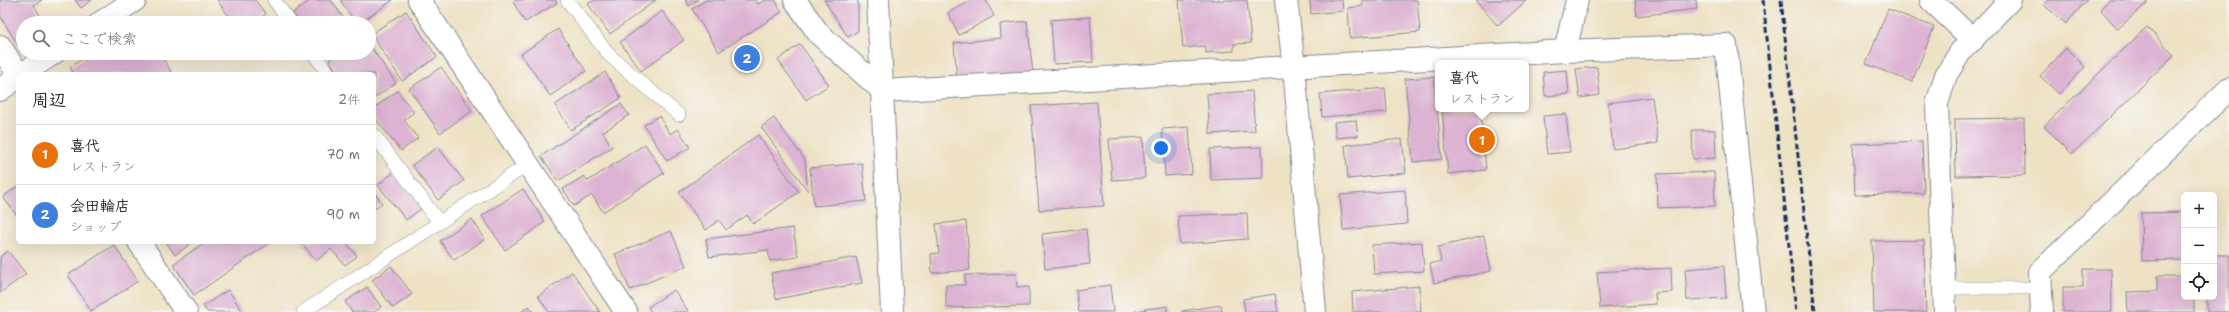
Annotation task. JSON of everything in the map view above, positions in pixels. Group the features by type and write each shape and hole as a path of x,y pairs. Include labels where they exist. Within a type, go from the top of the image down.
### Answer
{"street":[{"path":"111,16 135,0"},
{"path":"419,0 626,312"},
{"path":"795,0 819,34 883,91 1565,51 1726,45 1753,312"},
{"path":"878,0 892,312"},
{"path":"1286,0 1294,67 1315,312"},
{"path":"1565,51 1577,0"},
{"path":"1931,0 1973,40"},
{"path":"1945,312 1937,104 1946,75 1961,51 2010,0"},
{"path":"0,46 16,72"},
{"path":"25,72 43,60"},
{"path":"0,90 16,77"},
{"path":"2042,312 2040,272 2229,89"},
{"path":"139,244 186,312"}],"lane":[{"path":"274,0 286,16"},
{"path":"567,0 609,55 679,115"},
{"path":"318,60 327,72"},
{"path":"376,138 439,222"},
{"path":"303,312 527,164"},
{"path":"1944,288 2041,288"}],"building":[{"path":"0,0 42,0 34,5 40,16 16,16 16,42 0,16"},
{"path":"75,0 92,0 81,8"},
{"path":"217,0 255,0 266,14 263,16 229,16"},
{"path":"311,0 331,0 342,16 295,16 293,13"},
{"path":"340,0 393,0 370,16 351,16"},
{"path":"515,0 555,0 557,3 525,22 513,2"},
{"path":"594,0 656,0 610,34 588,4"},
{"path":"685,0 698,0 689,6"},
{"path":"706,0 756,0 758,4 765,0 775,0 782,12 719,52 692,9"},
{"path":"824,0 858,0 858,31 848,37"},
{"path":"972,0 986,0 994,16 959,35 948,13"},
{"path":"1179,0 1247,0 1251,43 1234,44 1234,51 1206,53 1206,46 1183,48"},
{"path":"1310,0 1342,0 1343,11 1311,14"},
{"path":"1362,0 1417,0 1420,32 1350,38 1348,8 1363,6"},
{"path":"1527,0 1498,26 1476,1"},
{"path":"1635,0 1696,0 1697,9 1637,16"},
{"path":"2048,0 2087,0 2066,24 2044,5"},
{"path":"2109,0 2147,0 2148,2 2118,29 2100,9"},
{"path":"1888,9 1934,27 1912,82 1866,64"},
{"path":"406,11 437,57 402,81 376,42 376,31"},
{"path":"662,11 684,40 641,71 620,42"},
{"path":"1090,17 1093,62 1054,64 1051,20"},
{"path":"1027,21 1033,73 957,81 954,43 1001,38 1000,24"},
{"path":"2147,27 2174,55 2072,154 2044,126"},
{"path":"558,29 586,71 550,96 521,54"},
{"path":"800,44 829,85 806,100 778,60"},
{"path":"2066,48 2085,67 2059,94 2040,76"},
{"path":"376,54 396,83 376,97 376,72 338,72 329,60 376,60"},
{"path":"81,60 164,60 171,71 73,72 70,67"},
{"path":"441,67 472,111 440,133 409,89"},
{"path":"1597,67 1600,95 1580,98 1576,69"},
{"path":"1567,70 1569,94 1545,96 1543,72"},
{"path":"605,72 621,98 571,130 555,105"},
{"path":"1434,77 1435,112 1437,112 1442,159 1413,162 1405,79"},
{"path":"1385,88 1387,112 1322,117 1320,94"},
{"path":"397,91 414,112 404,120 418,138 401,151 376,120 376,107"},
{"path":"1252,91 1255,131 1210,134 1207,94"},
{"path":"1652,97 1658,143 1613,149 1608,103"},
{"path":"1097,102 1104,206 1039,210 1031,106"},
{"path":"621,104 629,115 603,132 612,147 558,181 541,156"},
{"path":"1442,112 1480,112 1486,170 1448,174"},
{"path":"1566,114 1570,152 1547,154 1543,116"},
{"path":"659,116 670,134 678,129 690,147 667,161 644,125"},
{"path":"774,118 805,160 808,191 761,127"},
{"path":"2024,118 2025,175 1956,176 1955,119"},
{"path":"1356,120 1358,136 1336,138 1334,122"},
{"path":"1189,127 1192,174 1165,176 1162,129"},
{"path":"1692,130 1715,130 1716,158 1693,159"},
{"path":"758,135 799,192 753,224 747,215 726,230 719,220 706,230 679,192"},
{"path":"1143,137 1145,178 1112,180 1109,139"},
{"path":"1402,139 1406,173 1348,179 1345,145"},
{"path":"1922,141 1924,193 1855,195 1853,144"},
{"path":"645,144 664,173 603,212 592,195 574,206 563,189 584,176 588,181"},
{"path":"438,147 464,181 438,200 412,165"},
{"path":"1262,147 1263,178 1211,180 1210,149"},
{"path":"862,163 866,201 814,206 810,168"},
{"path":"394,172 422,208 406,220 378,185"},
{"path":"1714,172 1715,206 1658,208 1657,174"},
{"path":"16,187 16,214 3,197"},
{"path":"523,189 545,222 505,250 482,216"},
{"path":"1405,190 1407,224 1343,230 1340,195"},
{"path":"376,195 382,203 376,208"},
{"path":"2181,212 2181,260 2142,261 2141,213"},
{"path":"1247,213 1248,239 1180,244 1178,216"},
{"path":"472,219 485,239 454,260 440,241"},
{"path":"966,221 970,270 932,273 931,254 939,253 936,224"},
{"path":"793,228 798,257 770,261 768,250 709,257 706,239"},
{"path":"1086,229 1090,264 1045,269 1042,234"},
{"path":"671,231 686,266 630,290 615,254"},
{"path":"1484,236 1491,271 1434,283 1430,264 1441,261 1438,247"},
{"path":"1924,240 1926,312 1874,312 1872,241"},
{"path":"1422,242 1424,271 1374,274 1372,245"},
{"path":"167,244 190,244 175,255"},
{"path":"202,244 268,244 194,295 173,264"},
{"path":"303,244 348,244 357,256 345,265 331,249 316,261"},
{"path":"114,245 138,281 91,311 68,275"},
{"path":"8,251 26,274 0,293 0,257"},
{"path":"2217,255 2229,255 2229,312 2207,312 2207,300 2217,300"},
{"path":"856,257 862,283 776,299 771,273"},
{"path":"391,266 412,294 393,308 372,280"},
{"path":"1724,266 1726,298 1687,300 1685,269"},
{"path":"1671,268 1672,292 1655,293 1656,304 1600,308 1597,272"},
{"path":"2083,269 2111,269 2112,312 2063,312 2063,287 2083,287"},
{"path":"572,272 600,312 549,312 538,296"},
{"path":"1016,274 1017,287 1029,287 1029,306 946,308 946,285 965,285 965,275"},
{"path":"2157,276 2181,276 2181,300 2194,300 2194,312 2128,312 2127,292 2157,291"},
{"path":"1110,285 1113,312 1079,312 1076,290"},
{"path":"1419,286 1421,312 1353,312 1352,292"},
{"path":"367,287 381,307 374,312 352,312 345,302"},
{"path":"228,290 243,312 207,312 203,306"},
{"path":"674,290 689,312 651,312 648,307"},
{"path":"1275,294 1278,312 1245,312 1243,299"},
{"path":"1221,305 1222,312 1182,312 1182,311"},
{"path":"529,306 533,312 521,312"},
{"path":"1167,306 1167,312 1135,312 1135,311"}],"railway":[{"path":"1763,0 1796,312"},
{"path":"1781,0 1815,312"}],"place":[{"name":"会田輪店","path":"747,58"},
{"name":"喜代","path":"1482,140"}]}
